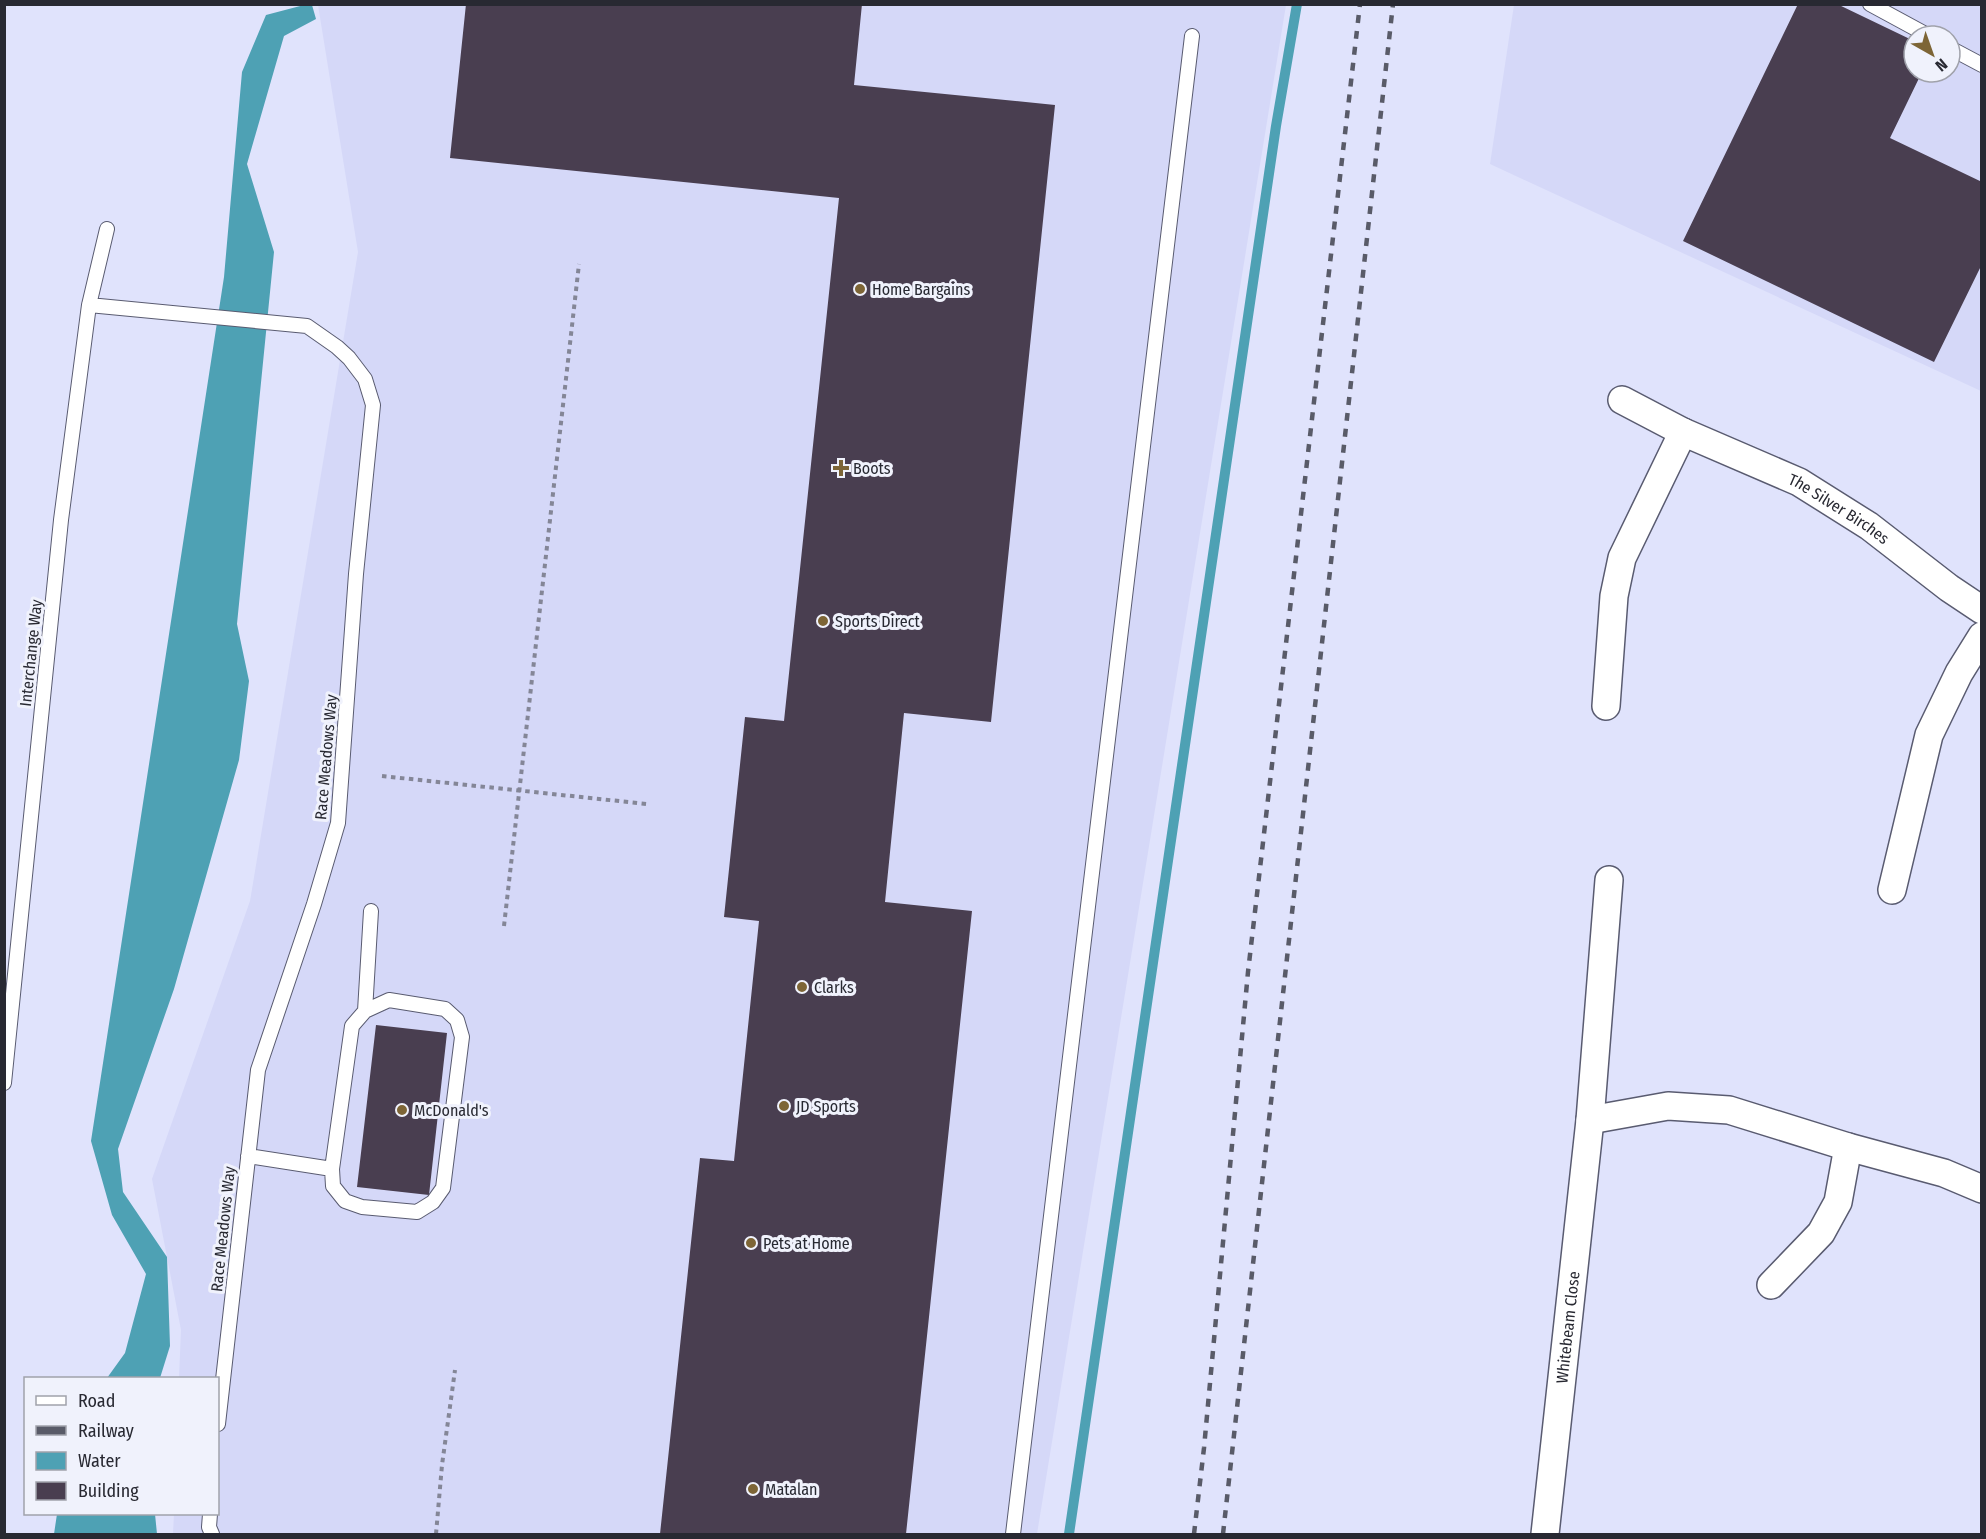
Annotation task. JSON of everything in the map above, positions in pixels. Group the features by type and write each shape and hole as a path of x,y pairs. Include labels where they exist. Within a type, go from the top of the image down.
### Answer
{"street":[{"name":"The Silver Birches","path":"1622,400 1683,432 1799,482 1869,526 1949,588 1982,610"},
{"path":"1606,706 1614,596 1622,558 1683,432"},
{"path":"1892,890 1929,735 1959,673 1982,636"},
{"name":"Whitebeam Close","path":"1545,1534 1590,1120 1609,880"},
{"path":"1590,1120 1668,1106 1729,1110 1848,1147 1944,1173 1982,1189"},
{"path":"1771,1285 1821,1233 1838,1202 1848,1147"}],"lane":[{"path":"1870,4 1907,24"},
{"path":"1013,1534 1192,36"},
{"path":"1962,54 1982,65"},
{"name":"Interchange Way","path":"4,1083 61,520 89,305 107,229"},
{"name":"Race Meadows Way","path":"89,305 307,326 349,358 365,380 373,405 356,574 338,823 314,904 258,1070 219,1415"},
{"path":"364,1011 371,911"},
{"path":"389,1000 445,1009 457,1020 462,1037 443,1188 433,1202 417,1212 362,1207 345,1201 333,1186 332,1169 352,1026 364,1011 389,1000"},
{"path":"248,1156 332,1169"},
{"path":"210,1515 209,1527 212,1534"}],"path":[{"path":"504,926 579,264"},
{"path":"382,776 647,804"},
{"path":"436,1534 442,1465 455,1370"}],"shaded area":[{"path":"318,5 1286,5 1037,1534 173,1534 174,1515 219,1515 219,1377 179,1377 181,1330 152,1179 250,901 358,252"},
{"path":"1514,5 1981,5 1981,391 1490,164"}],"water":[{"path":"312,5 316,19 284,36 247,164 274,252 237,624 249,681 239,760 174,989 118,1149 123,1192 167,1257 170,1346 160,1377 108,1377 125,1353 146,1274 112,1215 91,1141 224,277 242,72 266,15"},
{"path":"57,1515 155,1515 157,1534 54,1534"}],"building":[{"path":"466,4 862,4 854,85 1055,105 991,722 904,713 885,902 972,911 906,1534 660,1534 700,1158 734,1161 759,921 724,917 745,717 784,721 839,198 450,158"},
{"path":"1798,4 1837,4 1902,35 1902,84 1916,84 1890,138 1982,182 1982,264 1934,362 1683,241"},
{"name":"McDonald's","path":"376,1025 447,1033 429,1195 357,1187"}],"waterway":[{"path":"1069,1534 1276,126 1297,4"}],"railway":[{"path":"1194,1534 1248,972 1360,4"},
{"path":"1223,1534 1393,4"}],"place":[{"name":"Home Bargains","path":"860,289"},
{"name":"Boots","path":"841,468"},
{"name":"Sports Direct","path":"823,621"},
{"name":"Clarks","path":"802,987"},
{"name":"JD Sports","path":"784,1106"},
{"name":"McDonald's","path":"402,1110"},
{"name":"Pets at Home","path":"751,1243"},
{"name":"Matalan","path":"753,1489"}]}
